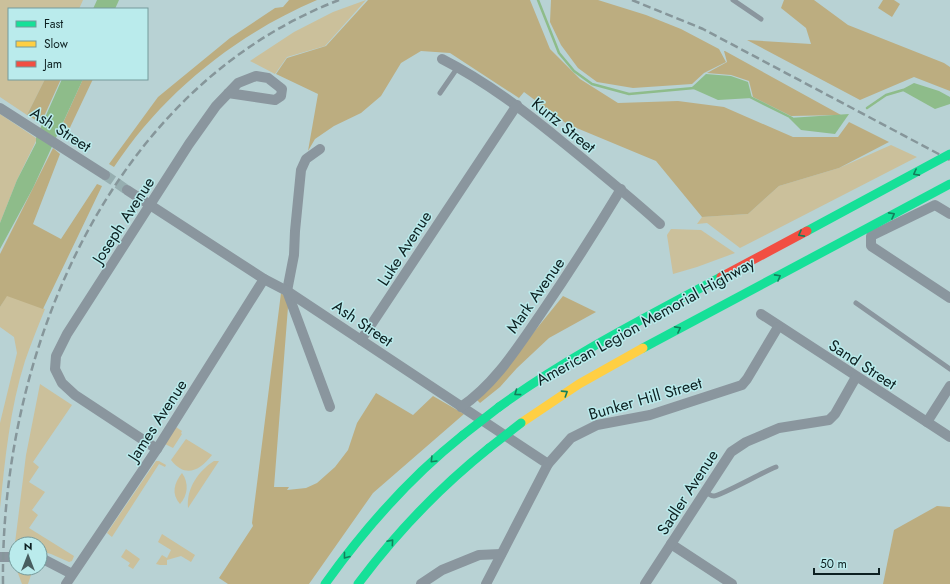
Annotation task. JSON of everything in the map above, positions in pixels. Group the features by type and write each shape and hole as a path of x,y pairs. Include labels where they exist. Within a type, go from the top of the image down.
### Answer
{"highway":[{"name":"American Legion Memorial Highway","path":"326,584 355,545 396,497 441,453 499,407 543,375 571,358 950,154"},
{"name":"American Legion Memorial Highway","path":"358,584 387,547 417,513 463,468 521,423 592,376 950,184"}],"street":[{"name":"Kurtz Street","path":"442,59 458,67 517,105 621,189 660,224"},
{"name":"Joseph Avenue","path":"158,448 76,395 62,384 55,369 56,356 67,334 189,144 216,106 228,93"},
{"name":"Luke Avenue","path":"361,340 471,172 517,105"},
{"name":"Ash Street","path":"0,108 105,175"},
{"path":"320,149 310,154 301,170 294,255 287,291 330,407"},
{"name":"Mark Avenue","path":"461,406 476,396 492,380 521,342 579,257 621,189"},
{"name":"Ash Street","path":"126,190 264,280 287,291 548,464"},
{"path":"950,214 935,205 871,236 871,246 950,298"},
{"name":"James Avenue","path":"66,584 158,448 264,280"},
{"name":"Sand Street","path":"761,314 778,327 950,437"},
{"name":"Bunker Hill Street","path":"548,464 571,438 597,425 650,415 742,385 778,327"},
{"name":"Sadler Avenue","path":"645,584 731,452 746,442 768,432 793,425 829,420 835,414 856,377"},
{"path":"927,422 950,386"},
{"path":"486,584 548,464"},
{"path":"671,544 732,584"},
{"path":"420,584 442,570 479,555 501,554"},
{"path":"48,562 72,574"}],"lane":[{"path":"733,0 761,19"},
{"path":"440,93 458,67"},
{"path":"856,303 950,369"},
{"path":"705,492 714,496 722,494 776,466"}],"shaded area":[{"path":"0,0 83,0 79,8 8,8 8,80 44,80 27,115 0,97"},
{"path":"97,0 119,0 115,8 93,8"},
{"path":"289,0 317,0 258,30 203,69 178,91 155,115 133,140 114,167 109,164 158,97 230,38 275,8 283,7"},
{"path":"366,0 325,46 287,57 275,74 250,61 294,32 333,12"},
{"path":"368,0 530,0 550,49 580,79 618,103 678,101 724,107 793,137 838,137 849,122 889,142 839,168 779,186 748,214 702,217 656,161 567,124 524,92 519,98 450,53 421,51 401,63 381,96 361,113 334,126 315,139 308,151 318,94 276,74 287,58 326,46"},
{"path":"551,0 598,0 646,15 681,29 719,49 726,62 704,73 692,84 633,88 597,82 578,68 561,45 550,22"},
{"path":"784,0 814,0 848,25 944,63 950,67 950,91 914,77 860,100 747,40 811,44 806,28 781,8"},
{"path":"883,0 894,0 900,4 892,17 878,8"},
{"path":"724,51 841,115 791,116 753,97 749,81 731,75 707,73 727,62"},
{"path":"706,74 731,76 748,82 752,98 718,100 691,88"},
{"path":"44,80 61,80 41,123 27,115"},
{"path":"62,80 83,80 33,188 0,249 0,223 17,180 36,143 36,138"},
{"path":"83,80 93,80 65,138 58,134"},
{"path":"914,83 939,91 950,97 950,104 935,109 901,90"},
{"path":"0,114 36,138 36,141 17,180 0,223"},
{"path":"849,114 835,134 801,130 789,118"},
{"path":"891,145 917,157 740,248 707,223 697,224 702,217 748,214 779,186 839,168"},
{"path":"53,148 60,154 33,224 61,239 97,184 102,186 43,309 7,296 0,307 0,254"},
{"path":"671,229 701,230 735,253 673,274 667,235"},
{"path":"281,293 288,299 288,307 274,487 289,487 287,490 306,488 317,483 335,467 348,450 357,423 376,393 413,415 433,396 464,414 373,493 309,584 228,584 219,578 253,526 252,523"},
{"path":"7,295 45,309 25,361 15,397 6,453 0,509 0,423 17,353 14,337 0,327 0,307"},
{"path":"563,296 596,312 549,338 517,368 500,387 480,403 476,399 495,380"},
{"path":"40,384 72,405 33,462 39,467 29,482 45,492 32,510 38,515 29,528 42,536 16,536 26,455"},
{"path":"176,427 182,431 182,434 173,448 165,444"},
{"path":"186,439 212,455 203,465 187,471 177,466 171,460"},
{"path":"156,461 166,465 165,467 159,464 112,537 107,533"},
{"path":"214,461 219,461 188,508 189,494 194,481 208,465"},
{"path":"182,473 186,481 187,489 185,497 180,504 175,496 175,485"},
{"path":"937,506 950,507 950,584 883,584 894,530"},
{"path":"162,534 195,555 191,562 181,556 167,560 167,565 156,564 162,555 167,558 171,550 158,542"},
{"path":"48,540 74,556 72,561 69,562 48,553"},
{"path":"126,549 140,559 133,569 128,566 130,563 121,557"},
{"path":"19,576 31,576 28,584 22,584"}],"waterway":[{"path":"538,0 559,53 574,71 592,84 629,94 694,88"},
{"path":"867,108 886,95 903,90"},
{"path":"750,97 792,118"}],"tunnel":[{"path":"105,175 127,190"}],"railway":[{"path":"3,584 7,496 22,407 48,320 84,238 131,162 189,96 259,41 339,0"},
{"path":"632,0 703,29 950,160"}],"traffic: fast":[{"path":"807,231 950,154"},
{"path":"643,348 950,184"},
{"path":"499,407 580,354 721,277"},
{"path":"463,435 499,407"},
{"path":"489,448 521,423"},
{"path":"325,584 356,543 406,486 443,451 463,435"},
{"path":"358,584 387,547 419,512 453,479 489,448"}],"traffic: slow":[{"path":"521,423 579,384 643,348"}],"traffic: jam":[{"path":"721,277 807,231"}]}
